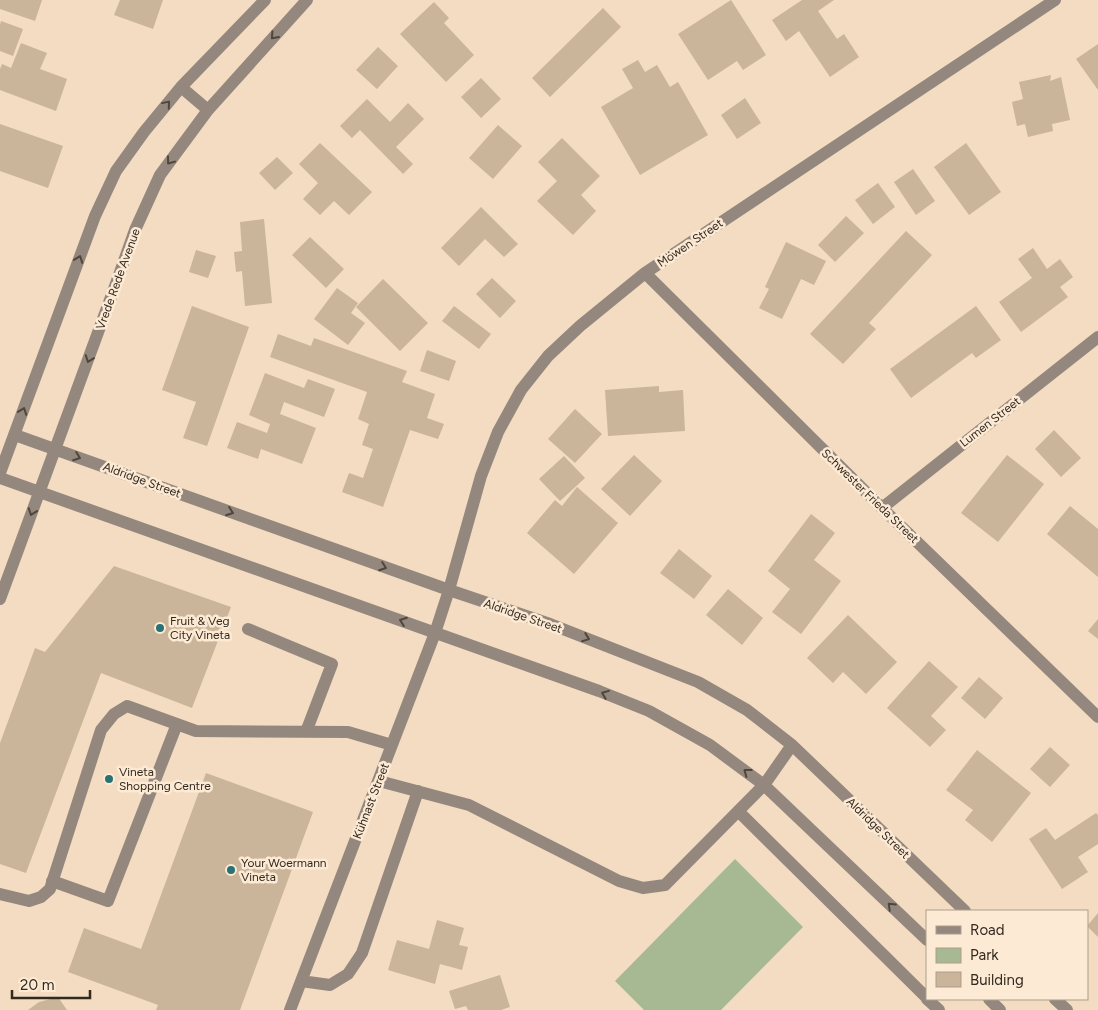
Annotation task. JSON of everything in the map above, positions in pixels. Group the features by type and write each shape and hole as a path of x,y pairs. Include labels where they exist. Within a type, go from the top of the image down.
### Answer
{"street":[{"path":"0,474 95,216 116,171 144,132 181,88 265,0"},
{"name":"Vrede Rede Avenue","path":"0,600 135,230 160,175 208,110 307,0"},
{"name":"Möwen Street","path":"449,590 481,476 498,432 521,390 548,356 580,326 645,273 1055,0"},
{"path":"181,88 208,110"},
{"name":"Schwester Frieda Street","path":"645,273 882,508 1098,717"},
{"name":"Lumen Street","path":"882,508 1098,337"},
{"name":"Aldridge Street","path":"15,435 449,590 550,624 698,682 748,710 792,745 964,910"},
{"path":"0,478 599,691 649,711 710,745 764,786 926,939"},
{"name":"Kühnast Street","path":"290,1010 435,633 449,590"},
{"path":"248,629 332,664 306,732"},
{"path":"0,894 29,901 41,896 50,888 101,730 114,714 127,706 196,731 348,732 392,745"},
{"path":"52,881 108,900 177,724"},
{"path":"378,781 469,805 619,881 643,888 665,885 764,786 792,745"},
{"path":"301,981 330,985 348,974 362,953 418,791"},
{"path":"738,811 926,997"},
{"path":"929,1000 939,1010"},
{"path":"990,1000 1000,1010"},
{"path":"1056,1000 1067,1010"}],"green space":[{"path":"735,859 803,927 721,1010 644,1010 615,981"}],"building":[{"path":"0,0 42,0 35,21 0,9"},
{"path":"120,0 163,0 153,29 114,15"},
{"path":"731,0 766,55 743,70 737,61 708,80 678,34"},
{"path":"802,0 834,0 818,11 837,39 844,34 859,57 830,77 799,31 786,41 772,20"},
{"path":"434,2 449,18 444,23 474,55 446,82 400,34"},
{"path":"603,8 621,27 550,97 532,78"},
{"path":"1,21 23,29 13,56 0,51"},
{"path":"21,43 47,53 40,69 67,79 56,111 0,90 0,69 2,64 11,68"},
{"path":"1098,44 1098,90 1076,59"},
{"path":"378,47 398,66 377,89 356,70"},
{"path":"638,60 645,72 657,65 670,87 678,82 708,135 640,175 601,107 633,88 622,69"},
{"path":"1051,75 1050,81 1061,77 1070,120 1052,124 1053,131 1028,137 1025,124 1017,126 1012,102 1023,99 1019,82"},
{"path":"481,78 501,99 481,118 461,97"},
{"path":"745,98 761,123 737,139 721,115"},
{"path":"367,99 390,122 408,103 424,119 396,147 413,164 403,174 360,130 352,138 340,126"},
{"path":"0,124 63,146 48,188 0,171"},
{"path":"498,125 522,146 493,179 469,158"},
{"path":"562,138 600,176 581,195 596,211 573,235 537,201 557,181 538,162"},
{"path":"320,143 372,192 349,215 334,201 320,215 303,199 318,183 299,164"},
{"path":"966,143 1001,192 969,215 934,167"},
{"path":"277,157 293,173 275,190 259,173"},
{"path":"913,169 935,201 916,215 894,182"},
{"path":"878,183 895,207 873,224 855,200"},
{"path":"481,207 518,244 504,257 485,239 459,266 441,248"},
{"path":"846,216 864,233 835,262 818,245"},
{"path":"264,219 272,303 245,306 242,271 236,272 234,252 242,251 240,222"},
{"path":"906,231 932,255 869,323 876,329 843,364 810,334"},
{"path":"310,237 344,269 326,288 292,255"},
{"path":"786,242 826,261 814,285 801,279 782,319 759,308 769,289 765,287"},
{"path":"1033,248 1047,269 1060,259 1073,277 1060,287 1068,297 1021,332 999,302 1032,278 1018,259"},
{"path":"196,250 216,256 208,278 189,272"},
{"path":"492,278 516,301 500,318 476,294"},
{"path":"383,279 428,323 400,351 356,307"},
{"path":"337,288 358,303 351,313 365,323 348,345 314,319"},
{"path":"192,306 249,327 207,446 183,438 196,402 162,390"},
{"path":"454,306 491,334 479,349 442,321"},
{"path":"976,306 1001,340 976,358 972,353 911,398 890,369"},
{"path":"278,334 311,346 314,338 407,371 402,382 435,394 427,418 444,424 438,439 410,430 383,507 342,492 349,473 363,478 373,449 362,445 369,424 358,419 367,392 270,357"},
{"path":"427,350 456,361 449,381 420,371"},
{"path":"265,373 304,388 308,379 335,389 324,417 284,402 280,414 316,428 302,464 261,449 258,459 227,448 237,422 267,433 270,424 249,415"},
{"path":"659,386 659,392 683,390 685,431 608,436 605,390"},
{"path":"575,409 602,434 575,463 548,439"},
{"path":"1054,430 1081,458 1061,477 1035,449"},
{"path":"634,455 662,481 630,516 601,489"},
{"path":"1007,455 1044,484 998,542 961,513"},
{"path":"564,456 585,478 560,501 539,479"},
{"path":"577,487 618,523 574,574 527,533 555,500 562,506"},
{"path":"1070,506 1098,529 1098,577 1047,534"},
{"path":"811,514 835,533 814,560 841,581 801,634 772,612 790,589 768,571"},
{"path":"679,549 712,576 694,599 660,573"},
{"path":"114,566 231,607 192,708 101,673 26,873 0,864 0,743 35,648 45,652"},
{"path":"728,589 763,618 742,645 706,615"},
{"path":"848,615 897,662 866,694 843,672 833,683 807,658"},
{"path":"1098,619 1098,639 1088,631"},
{"path":"929,661 958,687 931,716 946,730 930,747 887,708"},
{"path":"979,677 1003,698 985,719 961,698"},
{"path":"1050,747 1070,765 1050,787 1030,769"},
{"path":"977,750 1031,793 992,842 965,820 973,810 946,790"},
{"name":"Your Woermann Vineta","path":"206,773 313,812 240,1010 156,1010 158,1005 68,972 84,928 141,949"},
{"path":"1096,813 1098,815 1098,844 1078,857 1088,872 1062,889 1029,839 1046,828 1055,840"},
{"path":"1098,913 1098,937 1088,927"},
{"path":"437,920 464,928 459,945 468,947 462,970 440,964 435,984 388,970 397,940 429,949"},
{"path":"500,975 510,1007 501,1010 468,1010 466,1006 455,1009 449,991"},
{"path":"58,997 67,1010 28,1010 39,1002"}],"place":[{"name":"Fruit & Veg City Vineta","path":"160,628"},
{"name":"Vineta Shopping Centre","path":"109,779"},
{"name":"Your Woermann Vineta","path":"231,870"}]}
